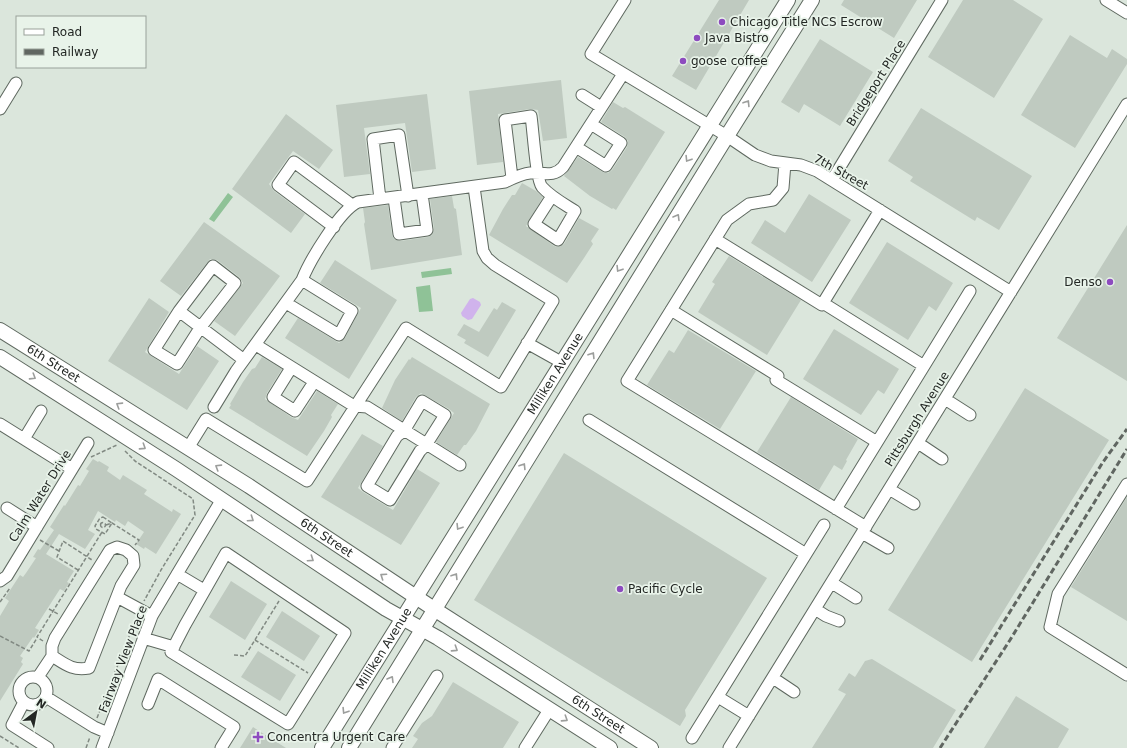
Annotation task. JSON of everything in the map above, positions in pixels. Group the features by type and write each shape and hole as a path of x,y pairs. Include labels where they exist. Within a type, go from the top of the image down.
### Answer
{"main road":[{"name":"Milliken Avenue","path":"322,748 561,362 788,0"},
{"name":"Milliken Avenue","path":"349,748 812,0"},
{"name":"6th Street","path":"0,330 249,486 434,610 651,748"},
{"name":"6th Street","path":"0,356 222,499 386,608 438,638 610,748"}],"street":[{"name":"7th Street","path":"625,0 591,54 727,136 755,155 771,161 801,165 817,171 1011,292"},
{"name":"Bridgeport Place","path":"832,180 942,0"},
{"path":"1106,0 1127,13"},
{"path":"214,407 244,360 302,280 305,271 334,227 352,205 358,202 505,182 520,175 549,174 558,172 623,74"},
{"path":"0,108 16,83"},
{"path":"582,95 602,107"},
{"name":"Pittsburgh Avenue","path":"729,748 1127,104"},
{"path":"512,178 505,120 531,116 538,174 541,186 552,196"},
{"path":"576,147 606,166 621,143 591,124"},
{"path":"380,199 373,139 399,135 408,196"},
{"path":"334,227 278,185 294,162 352,205"},
{"path":"785,163 783,188 773,200 749,204 727,220 627,381 836,509 888,548"},
{"path":"188,448 206,419 307,481 354,406 406,328 501,387 553,301 495,265 487,258 481,243 474,187"},
{"path":"394,198 399,234 427,230 422,194"},
{"path":"880,210 823,303 924,366"},
{"path":"715,239 822,305"},
{"path":"213,266 235,283 200,328 177,364 154,350 179,311 213,266"},
{"path":"286,303 339,335 352,311 302,280"},
{"path":"836,509 970,291"},
{"path":"671,310 877,442"},
{"path":"179,311 244,360"},
{"path":"528,344 561,362"},
{"path":"256,345 354,406 367,408 460,465"},
{"path":"292,368 273,397 295,411 314,382"},
{"path":"945,399 970,415"},
{"path":"422,401 445,415 426,444 420,451 390,500 367,486 422,401"},
{"path":"24,439 42,411"},
{"path":"589,420 806,554"},
{"path":"1,426 72,469"},
{"name":"Calm Water Drive","path":"0,581 7,576 88,443"},
{"path":"918,443 942,459"},
{"path":"1127,484 1058,594 1050,627 1127,675"},
{"path":"889,489 914,504"},
{"name":"Fairway View Place","path":"102,748 152,616 222,499"},
{"path":"7,508 36,527"},
{"path":"692,738 824,525"},
{"path":"38,677 52,651 55,638 110,550 117,547 126,550 132,556 134,564 121,586 89,668 81,670 72,668 52,651"},
{"path":"226,553 345,633 288,724 171,652 204,590 226,553"},
{"path":"177,574 204,590"},
{"path":"832,583 856,598"},
{"path":"117,597 152,616"},
{"path":"815,609 826,616 839,621"},
{"path":"143,638 174,647"},
{"path":"392,748 437,676"},
{"path":"28,677 38,677 45,682 47,687 48,691 46,697 37,705 27,704 20,697 20,683 28,677"},
{"path":"772,678 794,692"},
{"path":"148,704 158,679 234,727 221,748"},
{"path":"46,697 108,734"},
{"path":"718,697 749,716"},
{"path":"24,702 12,725 48,748"},
{"path":"525,748 549,710"}],"path":[{"path":"86,748 141,610 161,570 195,515 194,499 135,462 118,444 102,451"},
{"path":"96,527 100,518 102,518"},
{"path":"102,518 103,523 106,525"},
{"path":"102,518 138,540 130,554"},
{"path":"96,527 101,526 103,523"},
{"path":"104,528 106,525 112,523"},
{"path":"106,534 112,523"},
{"path":"101,526 104,528 106,534"},
{"path":"96,527 106,534"},
{"path":"0,636 29,651 102,532"},
{"path":"40,540 59,551"},
{"path":"78,570 57,557 63,541 101,565"},
{"path":"234,655 245,656 285,592"},
{"path":"38,637 52,651"},
{"path":"255,640 316,678"},
{"path":"0,736 19,748"}],"green space":[{"path":"228,193 233,197 214,222 209,219"},
{"path":"451,268 452,274 422,278 421,272"},
{"path":"430,285 433,311 419,312 416,287"}],"shaded area":[{"path":"473,298 480,302 481,305 472,319 468,320 462,316 461,313 470,299"}],"building":[{"path":"719,0 749,0 696,90 672,76"},
{"path":"844,0 917,0 894,38 841,5"},
{"path":"963,0 1013,0 1043,19 994,98 928,57"},
{"path":"1070,35 1107,58 1112,49 1127,59 1127,64 1075,148 1021,115"},
{"path":"820,39 873,72 840,126 804,104 799,113 781,102"},
{"path":"561,80 567,138 543,141 538,110 530,109 498,114 503,162 477,165 469,91"},
{"path":"427,94 436,169 412,172 405,123 364,128 370,174 344,177 336,105"},
{"path":"613,102 623,108 625,107 665,132 616,210 590,196 564,176 578,157 603,172 608,173 612,170 627,147 628,141 625,137 601,122"},
{"path":"921,108 1032,176 999,230 977,217 975,221 910,181 913,177 888,161"},
{"path":"286,114 333,150 319,169 293,151 269,184 274,191 305,214 291,233 232,189"},
{"path":"522,183 543,197 526,226 554,246 558,247 564,244 579,218 599,229 591,241 593,244 567,283 489,235 503,209 512,195 515,195"},
{"path":"809,194 851,220 812,282 751,243 765,220 785,233"},
{"path":"452,196 454,208 456,209 462,255 371,270 363,208 388,205 392,235 394,239 400,241 428,237 432,235 434,229 430,199"},
{"path":"204,222 280,276 235,336 214,321 243,283 239,277 217,260 210,259 181,296 160,281"},
{"name":"Denso","path":"1127,225 1127,381 1057,338"},
{"path":"887,242 953,283 936,311 929,306 908,340 849,303"},
{"path":"729,256 801,300 767,355 698,312 715,284 712,282"},
{"path":"335,260 397,300 349,379 285,338 298,318 339,343 345,338 361,308 320,283"},
{"path":"149,298 169,312 145,352 179,374 197,346 219,361 187,410 108,361"},
{"path":"502,302 516,310 488,357 464,343 466,340 457,335 464,324 479,332 494,308 497,310"},
{"path":"834,329 899,369 884,394 878,390 861,415 803,379"},
{"path":"688,330 756,371 720,429 647,385 669,350 674,353"},
{"path":"262,357 282,369 267,393 265,399 291,417 298,420 317,391 338,404 324,431 307,456 229,408 243,382"},
{"path":"412,357 490,404 476,431 457,455 436,442 454,413 449,409 421,393 416,397 402,421 382,408 395,380 409,359 410,360"},
{"path":"1025,388 1109,440 972,662 888,610"},
{"path":"791,397 858,439 842,470 834,465 819,490 757,452"},
{"path":"362,434 383,446 358,488 363,492 393,510 417,469 440,483 401,545 321,497"},
{"name":"Pacific Cycle","path":"564,453 767,578 685,710 686,716 680,726 474,600"},
{"path":"93,459 109,467 107,471 120,480 123,475 147,490 144,494 172,512 173,509 181,514 156,554 145,547 144,549 136,544 144,532 128,521 125,526 116,520 115,522 98,511 88,530 95,534 85,549 59,534 46,554 74,571 67,582 69,583 64,591 60,589 35,628 39,630 20,656 23,658 21,662 23,664 0,701 0,616 9,601 5,598 20,575 23,577 26,573 36,558 33,557 38,549 40,550 54,530 50,527 78,485 80,486 89,471 86,469"},
{"path":"1127,497 1127,621 1071,587"},
{"path":"231,581 267,604 245,640 209,617"},
{"path":"282,611 320,636 304,661 266,637"},
{"path":"258,651 296,675 280,701 241,677"},
{"path":"872,659 956,710 933,748 812,748 846,694 838,690 849,673 855,677 865,661"},
{"path":"453,682 519,722 503,748 412,748 418,739 413,736 422,723 432,716"},
{"path":"1016,696 1069,729 1058,748 984,748"},
{"name":"Concentra Urgent Care","path":"253,727 286,748 240,748"}],"railway":[{"path":"980,660 1103,462 1127,429"},
{"path":"940,748 1010,640 1127,449"}],"place":[{"name":"Chicago Title NCS Escrow","path":"722,22"},
{"name":"Java Bistro","path":"697,38"},
{"name":"goose coffee","path":"683,61"},
{"name":"Denso","path":"1110,282"},
{"name":"Pacific Cycle","path":"620,589"},
{"name":"Concentra Urgent Care","path":"258,737"}]}
